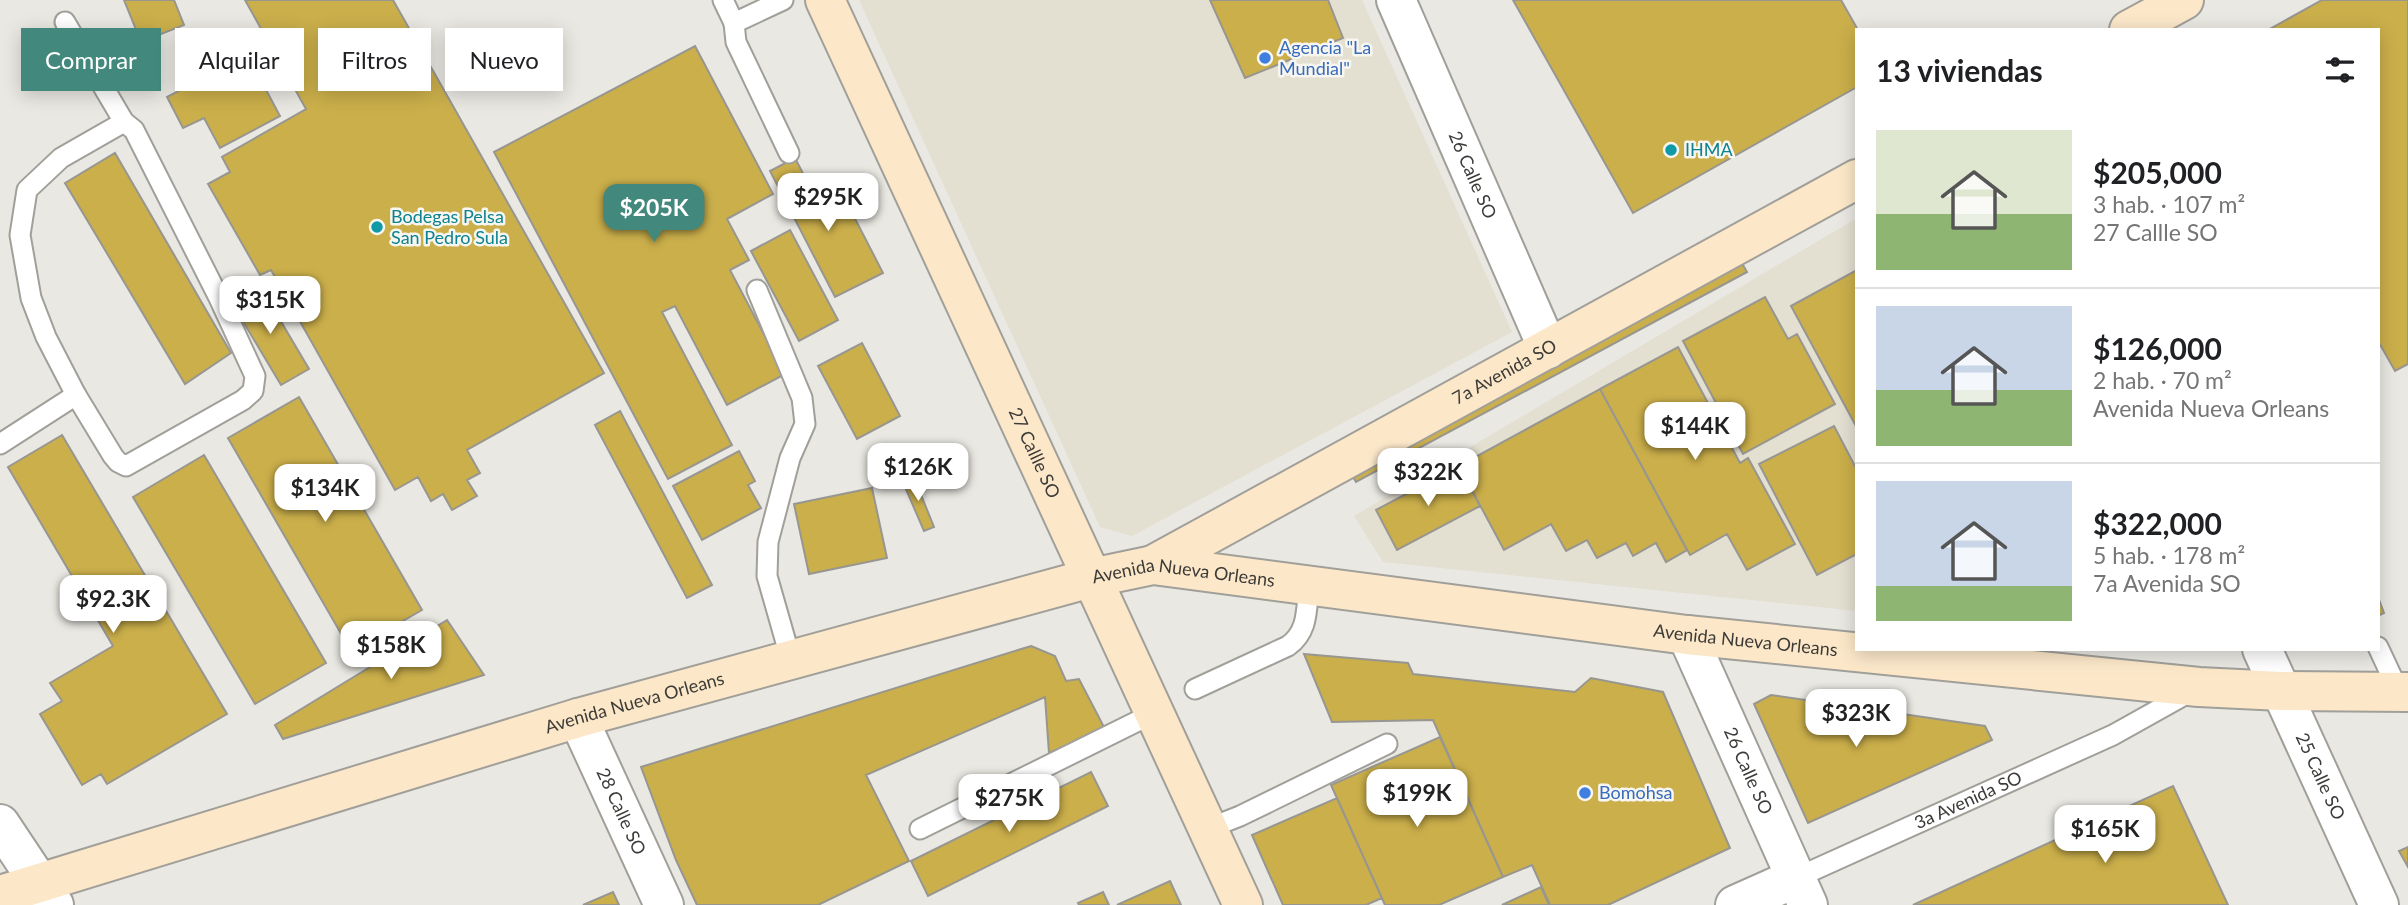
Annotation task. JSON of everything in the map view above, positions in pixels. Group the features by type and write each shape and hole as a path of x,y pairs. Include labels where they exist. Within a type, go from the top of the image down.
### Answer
{"street":[{"name":"27 Callle SO","path":"825,0 1243,905"},
{"name":"26 Calle SO","path":"1396,0 1548,348"},
{"path":"2133,28 2184,0"},
{"name":"7a Avenida SO","path":"1153,565 1855,180"},
{"name":"Avenida Nueva Orleans","path":"0,895 47,894 578,718 1091,578 1153,565 1687,635 2199,687 2403,692"},
{"name":"26 Calle SO","path":"1687,635 1802,892"},
{"name":"25 Calle SO","path":"2263,651 2379,905"},
{"name":"28 Calle SO","path":"578,718 664,905"},
{"path":"0,824 47,894"},
{"name":"3a Avenida SO","path":"1735,905 1802,892"}],"lane":[{"path":"723,0 734,23 736,41 789,153"},
{"path":"734,23 783,0"},
{"path":"65,22 124,122 134,130 219,298 255,376 253,391 243,400 125,466 113,456 76,395 46,337 31,298 20,235 27,190 61,158 124,122"},
{"path":"757,290 802,398 805,424 790,458 768,542 767,576 791,660"},
{"path":"0,444 76,395"},
{"path":"1195,689 1299,639 1303,632 1309,585"},
{"path":"2380,651 2403,692"},
{"name":"3a Avenida SO","path":"1802,892 2113,736 2199,687"},
{"path":"919,829 1154,713"},
{"path":"1207,828 1240,816 1387,744"}],"shaded area":[{"path":"859,0 1362,0 1512,332 1132,536 1100,527"},
{"path":"1855,219 1855,611 1383,562 1354,516"}],"building":[{"path":"124,0 174,0 184,25 161,34 161,28 135,28"},
{"name":"Bodegas Pelsa San Pedro Sula","path":"245,0 393,0 409,28 318,28 318,91 431,91 431,67 604,373 467,450 480,473 467,480 477,496 452,510 443,494 431,501 418,477 395,490 271,270 260,275 208,184 230,172 222,157 306,109 296,91 304,91 304,28 261,28"},
{"name":"Agencia \"La Mundial\"","path":"1210,0 1328,0 1343,38 1245,78"},
{"name":"IHMA","path":"1513,0 1841,0 1857,28 1855,88 1633,213"},
{"path":"2322,0 2408,0 2408,364 2395,371 2380,345 2380,28 2272,28"},
{"path":"695,46 773,194 727,219 749,260 730,270 785,374 727,405 675,306 662,312 732,445 668,479 494,152"},
{"path":"178,91 267,91 280,116 220,148 204,118 183,128 167,97"},
{"path":"115,153 231,353 185,384 65,183"},
{"path":"795,158 825,216 848,205 883,273 835,297 770,171"},
{"path":"790,230 838,320 799,341 751,251"},
{"path":"1739,258 1747,272 1356,482 1348,468"},
{"path":"1855,271 1855,424 1791,306"},
{"path":"260,286 309,369 281,385 232,303"},
{"path":"1765,297 1788,339 1797,334 1835,404 1743,454 1683,341"},
{"path":"862,343 900,416 857,439 818,366"},
{"path":"1678,347 1740,463 1748,458 1795,544 1747,570 1727,534 1690,555 1600,389"},
{"path":"1600,389 1687,550 1666,562 1656,543 1633,556 1626,543 1597,558 1587,540 1566,551 1551,524 1504,550 1459,466"},
{"path":"299,397 422,610 351,651 228,438"},
{"path":"620,411 712,585 687,598 595,425"},
{"path":"1834,426 1855,466 1855,555 1817,575 1759,464"},
{"path":"62,435 227,714 107,784 101,774 82,785 40,714 62,701 50,683 113,646 8,467"},
{"path":"739,451 755,481 748,485 761,508 702,540 673,486"},
{"path":"204,455 326,663 255,704 133,497"},
{"path":"1459,466 1480,506 1397,550 1376,510"},
{"path":"913,475 934,527 924,531 902,480"},
{"path":"872,488 887,558 809,574 794,504"},
{"path":"447,620 484,675 283,739 275,725"},
{"path":"1031,646 1055,656 1066,681 1079,679 1105,729 1049,753 1045,697 866,775 909,861 818,905 697,905 676,860 641,767"},
{"name":"Bomohsa","path":"1304,654 1408,663 1413,674 1575,692 1591,678 1663,692 1730,848 1608,905 1550,905 1532,865 1503,877 1433,720 1332,722"},
{"path":"1771,695 1985,726 1992,740 1808,823 1754,704"},
{"path":"1440,737 1503,877 1439,905 1385,905 1331,785"},
{"path":"1091,772 1108,806 928,896 911,861"},
{"path":"2173,786 2228,905 1913,905"},
{"path":"1337,798 1382,898 1366,905 1283,905 1252,835"},
{"path":"2408,847 2408,867 2399,851"},
{"path":"1170,881 1181,905 1117,905"},
{"path":"1541,887 1549,905 1502,905"},
{"path":"613,892 619,905 583,905"},
{"path":"1103,892 1109,905 1078,903"}],"place":[{"name":"Agencia \"La Mundial\"","path":"1265,58"},
{"name":"IHMA","path":"1671,150"},
{"name":"Bodegas Pelsa San Pedro Sula","path":"377,227"},
{"name":"Bomohsa","path":"1585,793"}]}
